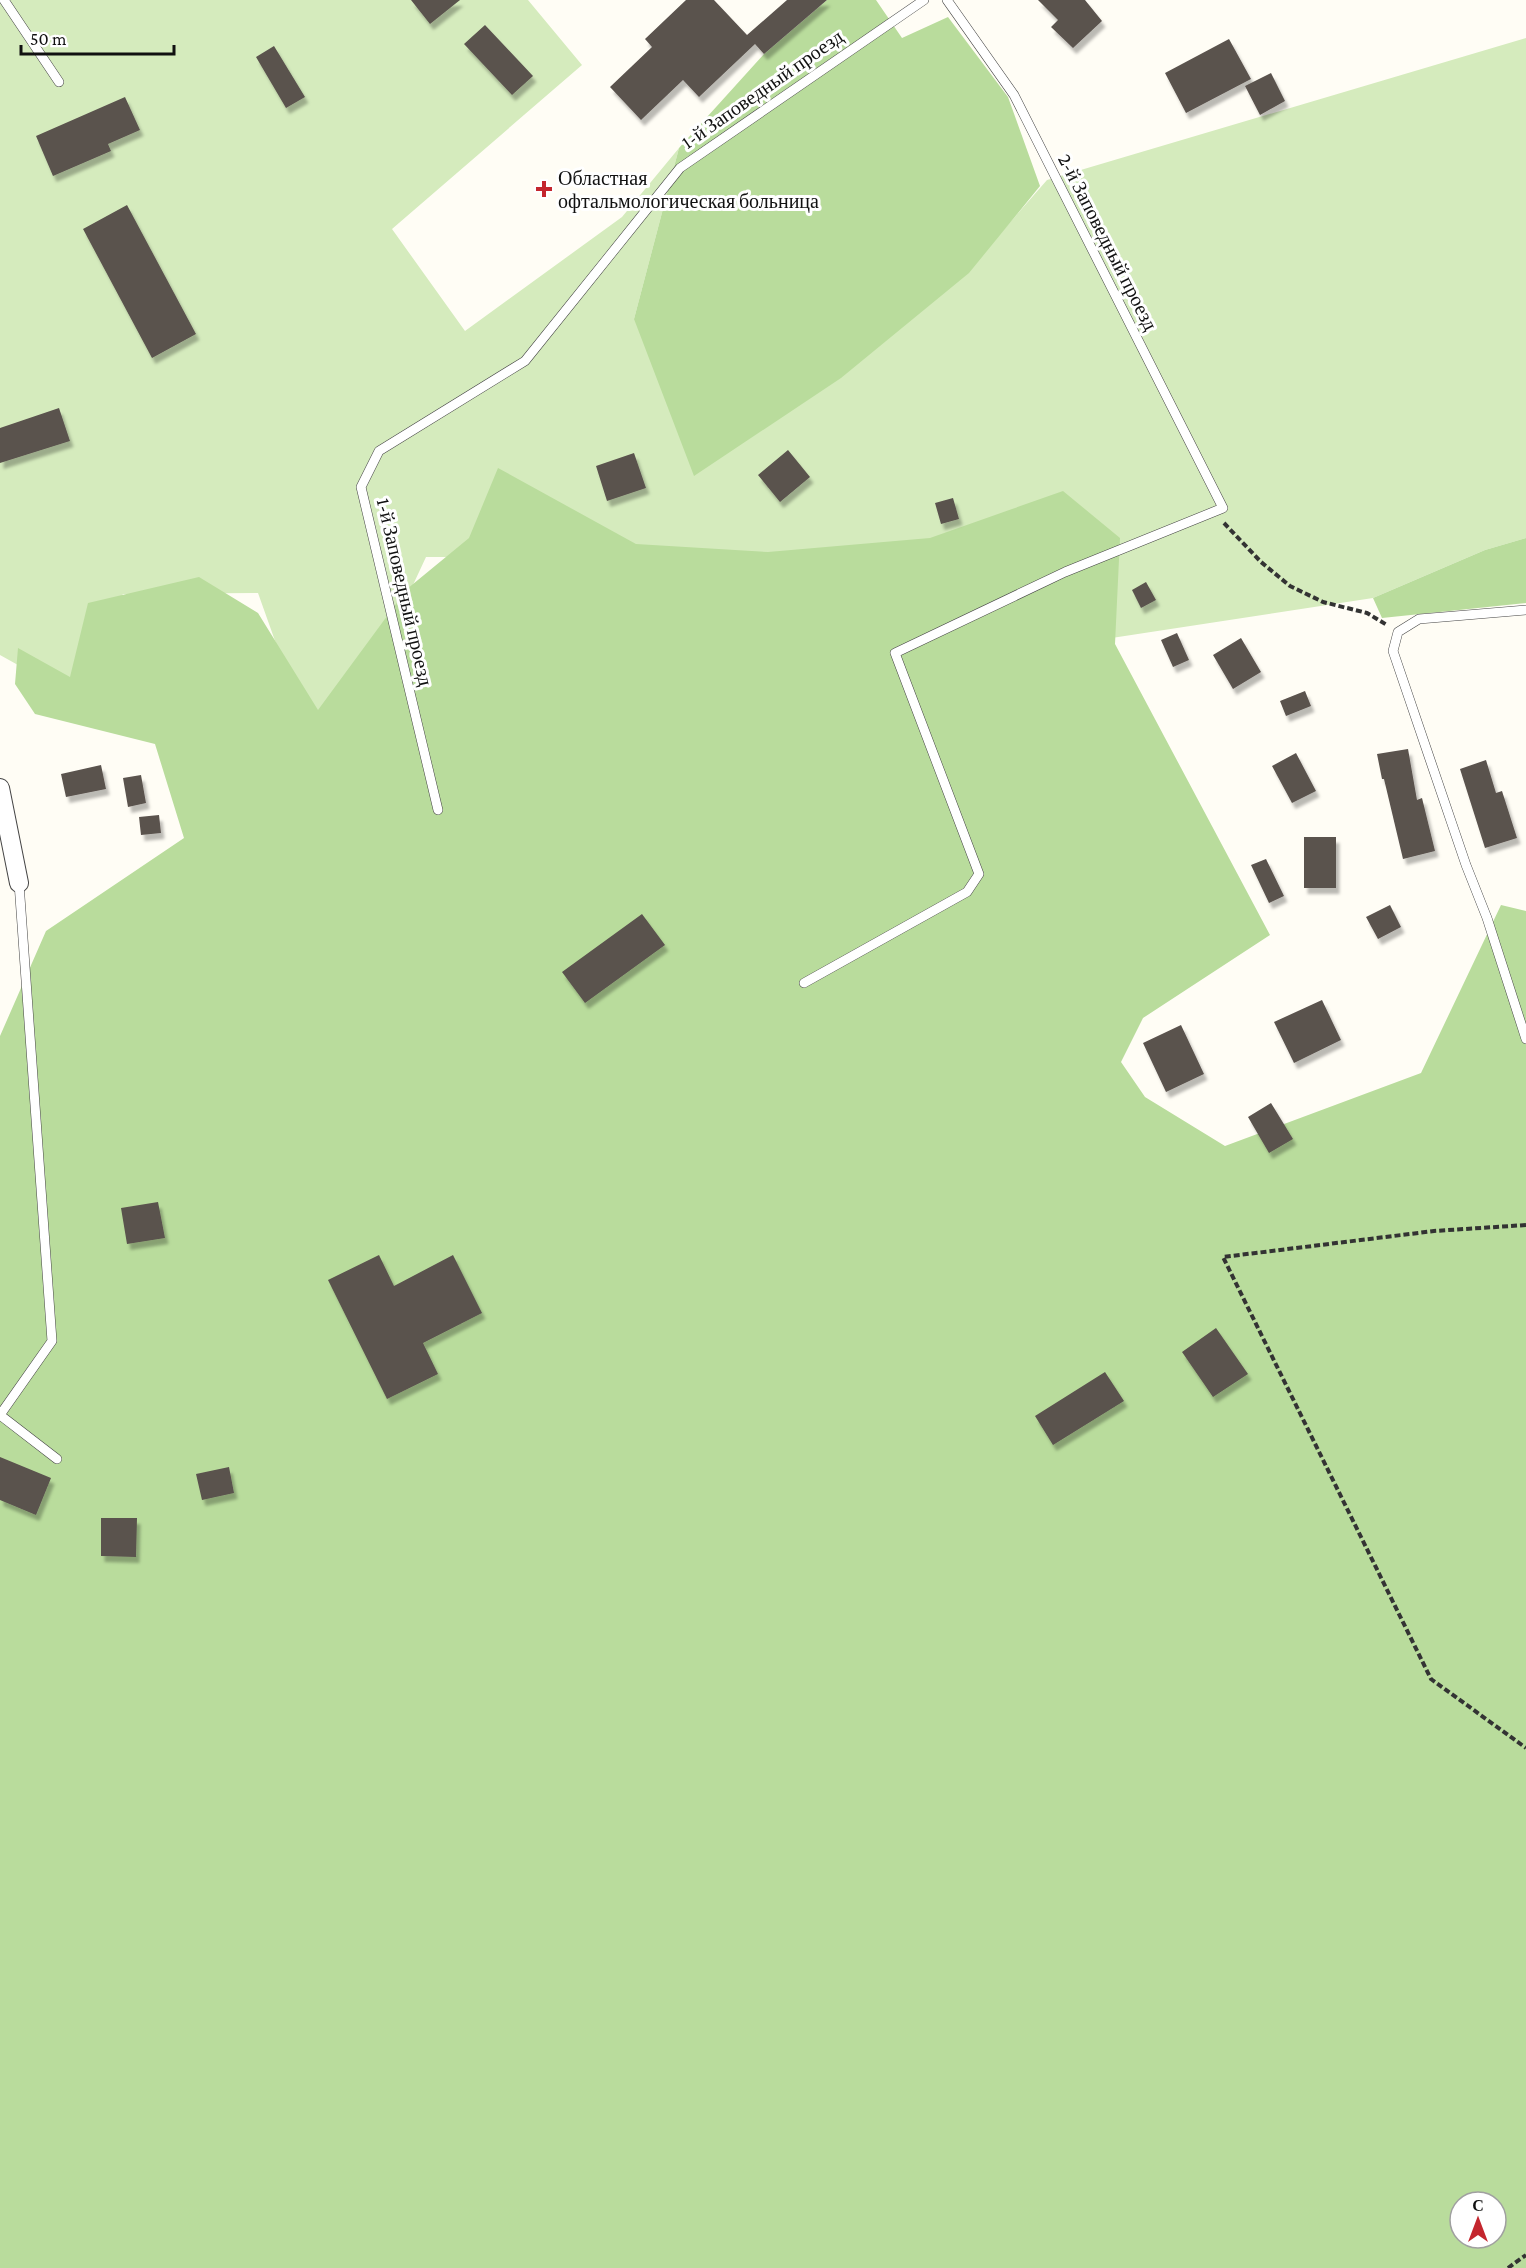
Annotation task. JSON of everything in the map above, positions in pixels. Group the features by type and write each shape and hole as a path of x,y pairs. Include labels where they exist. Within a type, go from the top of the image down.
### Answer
{"street":[{"path":"0,788 19,883"}],"lane":[{"path":"4,0 59,82"},
{"name":"1-й Заповедный проезд","path":"438,810 361,487 379,451 525,361 680,168 924,0"},
{"name":"2-й Заповедный проезд","path":"947,0 1014,95 1223,508"},
{"path":"804,983 968,892 979,874 895,653 1065,572 1223,508"},
{"path":"1526,610 1419,619 1398,632 1393,651 1466,865 1487,918 1526,1039"},
{"path":"19,883 52,1341 0,1415 57,1459"}],"path":[{"path":"1223,508 1222,522 1261,562 1290,586 1323,602 1367,613 1398,632"},
{"path":"1526,1226 1434,1231 1223,1257 1431,1679 1526,1748"},
{"path":"1508,2268 1526,2255"}],"green space":[{"path":"0,0 528,0 582,65 392,229 465,331 622,217 679,148 634,319 971,267 1047,180 1526,38 1526,538 1485,550 1373,598 1092,641 937,542 778,557 426,557 379,658 364,837 279,652 258,593 123,594 85,653 70,694 0,655"},
{"path":"827,0 876,0 902,38 948,17 1008,97 1040,186 969,273 841,378 694,476 634,319 679,148 764,54"},
{"path":"498,468 636,544 768,552 930,538 1063,491 1120,538 1115,644 1270,935 1143,1018 1121,1062 1145,1097 1225,1146 1421,1073 1501,905 1526,911 1526,2268 0,2268 0,1036 46,931 184,838 155,744 35,714 15,684 18,648 70,677 88,603 199,577 258,613 318,710 407,589 469,538"},
{"path":"1526,538 1526,603 1382,618 1373,598 1485,550"}],"building":[{"path":"411,0 460,0 430,24"},
{"path":"686,0 714,0 747,35 787,0 827,0 764,54 755,44 699,97 683,80 641,120 610,87 652,47 645,39"},
{"path":"1038,0 1085,0 1102,21 1073,48 1051,27 1058,20"},
{"path":"485,25 533,76 512,95 464,44"},
{"path":"1229,39 1251,79 1186,113 1165,73"},
{"path":"274,46 305,97 286,108 256,57"},
{"path":"1271,73 1285,101 1260,115 1245,86"},
{"path":"125,97 140,130 108,144 111,151 53,176 36,136"},
{"path":"127,205 196,334 152,358 83,229"},
{"path":"59,408 70,441 0,463 0,428"},
{"path":"788,450 810,477 780,502 758,475"},
{"path":"634,453 646,488 607,501 596,466"},
{"path":"953,498 959,519 941,524 935,503"},
{"path":"1146,582 1156,600 1141,608 1132,590"},
{"path":"1177,633 1189,660 1173,667 1161,640"},
{"path":"1241,638 1261,672 1233,689 1213,655"},
{"path":"1305,691 1311,706 1286,716 1280,701"},
{"path":"1408,749 1417,800 1422,798 1435,851 1403,859 1377,754"},
{"path":"1296,753 1316,791 1292,803 1272,766"},
{"path":"1486,760 1496,793 1502,791 1517,838 1485,848 1460,769"},
{"path":"101,765 106,789 66,797 61,774"},
{"path":"141,775 146,803 128,807 123,778"},
{"path":"159,815 161,833 141,835 139,817"},
{"path":"1304,837 1336,837 1336,888 1304,888"},
{"path":"1266,859 1284,896 1269,903 1251,865"},
{"path":"1390,905 1401,927 1378,939 1366,917"},
{"path":"642,914 665,945 585,1003 562,972"},
{"path":"1322,1000 1341,1040 1294,1063 1274,1022"},
{"path":"1181,1025 1204,1074 1166,1092 1143,1043"},
{"path":"1271,1103 1293,1139 1269,1153 1248,1117"},
{"path":"158,1202 165,1238 127,1244 121,1208"},
{"path":"379,1255 394,1286 453,1255 482,1313 423,1343 438,1374 387,1399 328,1280"},
{"path":"1216,1328 1248,1374 1213,1397 1182,1352"},
{"path":"1105,1372 1124,1401 1053,1445 1035,1416"},
{"path":"0,1457 51,1478 36,1515 0,1500"},
{"path":"229,1467 234,1493 202,1500 196,1474"},
{"path":"101,1518 137,1518 136,1557 101,1556"}],"place":[{"name":"Областная офтальмологическая больница","path":"544,189"}]}
